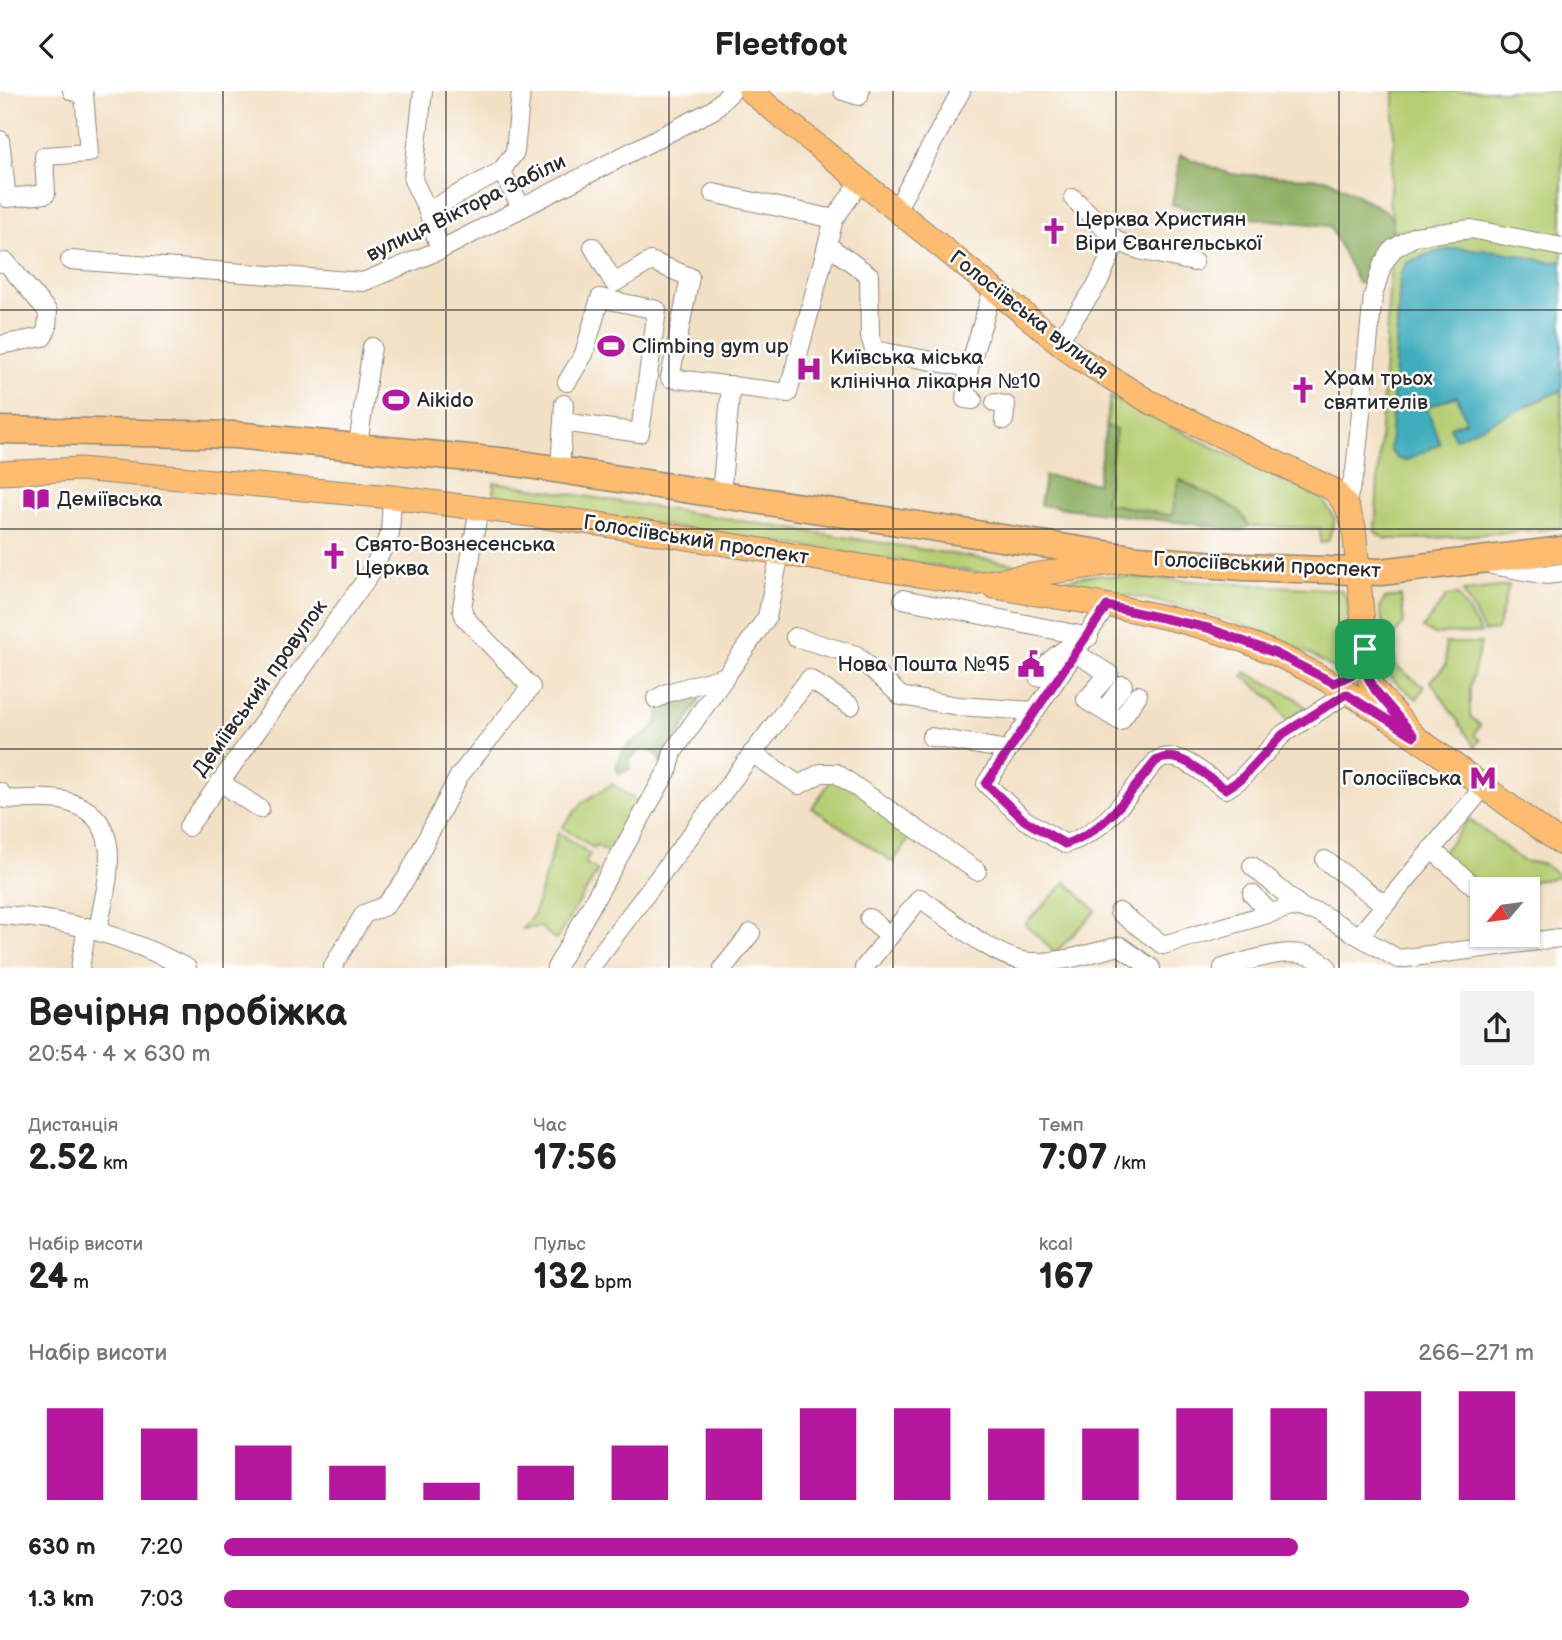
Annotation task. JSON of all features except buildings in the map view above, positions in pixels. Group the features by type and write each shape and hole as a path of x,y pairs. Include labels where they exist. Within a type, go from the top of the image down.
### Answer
{"highway":[{"name":"Голосіївський проспект","path":"0,430 235,435 358,445 560,469 1139,559 1242,568 1358,571 1478,562 1562,550"},
{"name":"Голосіївський проспект","path":"0,440 76,431"}],"main road":[{"name":"Голосіївська вулиця","path":"750,91 1058,342 1148,401 1334,490 1355,493"},
{"path":"0,462 57,468"},
{"name":"Голосіївський проспект","path":"0,473 57,468 392,497 479,507 974,584 1139,559"},
{"path":"1355,493 1354,527 1368,677 1375,690 1414,736"},
{"path":"974,584 1162,616 1275,653 1414,736 1562,844"},
{"path":"1321,679 1334,683 1346,680 1357,667 1365,649"}],"street":[{"path":"0,140 7,198 46,194 44,156 89,153 84,95 72,91"},
{"path":"423,91 413,180 428,211 440,250"},
{"path":"504,167 515,152 521,91"},
{"name":"вулиця Віктора Забіли","path":"70,260 363,282 440,250 713,110 732,91"},
{"path":"843,91 859,96 860,91"},
{"path":"896,210 961,91"},
{"path":"428,211 501,171 522,208"},
{"path":"593,247 614,283 650,261 690,277 670,378 788,393 834,219 861,181"},
{"path":"713,193 834,219"},
{"path":"1073,198 1117,241 1139,250 1194,262"},
{"path":"1355,493 1373,296 1382,266 1393,249 1415,236 1471,229 1562,247"},
{"path":"1058,342 1098,283 1117,241"},
{"path":"827,245 869,275 870,336 874,350 969,368"},
{"path":"0,263 6,263 48,312 47,329 43,337 0,345"},
{"path":"973,400 965,399 969,368 993,289"},
{"path":"560,469 564,413 640,433 657,310 600,298 584,354 567,382"},
{"path":"358,445 372,347"},
{"path":"721,495 732,385"},
{"path":"995,404 1006,405 1004,420"},
{"name":"Деміївський провулок","path":"187,827 370,574 390,534 392,497"},
{"path":"332,968 364,914 385,906 406,879 460,776 531,687 465,618 462,608 479,507"},
{"path":"556,968 558,946 673,752 767,617 780,554"},
{"name":"Голосіївський проспект","path":"1478,562 1546,575 1562,573"},
{"path":"903,599 1089,638"},
{"path":"1107,606 1089,638 986,784 1024,820 1065,844 1084,838 1102,826 1156,761 1165,755 1176,756 1226,789 1241,779 1283,734 1346,694"},
{"path":"795,637 856,655 901,696 958,706 1035,711"},
{"path":"1038,677 1045,665 1071,645 1089,638"},
{"path":"1077,654 1109,674 1086,700 1120,721 1130,690"},
{"path":"656,699 667,693 723,677"},
{"path":"590,968 808,679 851,706"},
{"path":"931,737 1008,750"},
{"path":"752,753 799,785 821,773 836,773 978,871"},
{"path":"220,782 260,809"},
{"path":"1359,936 1483,788"},
{"path":"0,792 5,799 63,800 85,810 108,834 110,860 80,968"},
{"path":"1432,849 1470,882"},
{"path":"1325,860 1385,905"},
{"path":"1252,866 1305,909"},
{"path":"1252,894 1270,913"},
{"path":"864,968 920,898 983,941 1024,961 1063,959 1120,946 1151,968"},
{"path":"1119,912 1163,945 1291,907 1305,909 1318,912 1398,959 1560,937"},
{"path":"0,915 28,916 93,929 187,968"},
{"path":"869,918 890,936"},
{"path":"723,968 751,933"},
{"path":"1223,968 1293,952 1310,954 1328,968"}],"green space":[{"path":"1394,91 1562,91 1562,528 1423,539 1386,539 1375,532 1393,220 1389,201 1394,145"},
{"path":"1180,155 1230,174 1328,179 1386,211 1393,220 1390,246 1369,284 1358,283 1330,226 1202,213 1172,204"},
{"path":"1110,397 1323,500 1335,519 1328,541 1320,543 1320,528 1250,526 1238,510 1179,480 1172,516 1105,503 1115,430 1106,426"},
{"path":"1106,426 1116,430 1105,503 1172,516 1179,479 1238,510 1250,526 1241,530 1040,505 1045,476 1097,483"},
{"path":"494,482 1021,565 988,574 494,500"},
{"path":"1093,575 1341,590 1347,600 1353,660 1339,668 1331,667 1265,633 1195,610 1050,582"},
{"path":"1509,586 1497,630 1484,632 1463,591"},
{"path":"1458,595 1481,633 1433,634 1423,628 1447,596"},
{"path":"1401,596 1404,623 1392,638 1396,666 1424,687 1417,699 1394,681 1389,673 1380,606 1385,599"},
{"path":"1445,643 1481,643 1470,686 1470,716 1480,725 1474,735 1480,740 1475,747 1431,681 1446,665"},
{"path":"1245,672 1294,697 1307,708 1287,720 1273,700 1243,676"},
{"path":"695,695 700,700 661,764 657,754 642,749 630,759 630,769 620,774 616,768 621,755 627,746 653,728 661,705"},
{"path":"836,773 917,827 893,862 812,808"},
{"path":"612,784 640,803 609,852 596,845 594,848 562,827 583,802"},
{"path":"1469,819 1523,861 1544,864 1561,877 1540,880 1540,877 1470,879 1441,855"},
{"path":"558,832 590,854 585,863 598,871 556,940 540,927 522,929 534,914"},
{"path":"1066,882 1096,911 1055,953 1025,924"}],"water":[{"path":"1456,248 1500,251 1550,262 1562,261 1562,390 1455,439 1450,427 1466,421 1457,396 1427,407 1440,444 1405,461 1396,458 1390,450 1400,276 1406,263 1428,254"}],"place":[{"name":"Церква Християн Віри Євангельської","path":"1054,231"},
{"name":"Climbing gym up","path":"611,346"},
{"name":"Київська міська клінічна лікарня №10","path":"809,369"},
{"name":"Храм трьох святителів","path":"1303,390"},
{"name":"Aikido","path":"396,400"},
{"name":"Деміївська","path":"36,499"},
{"name":"Свято-Вознесенська Церква","path":"334,556"},
{"name":"Нова Пошта №95","path":"1031,664"},
{"name":"Голосіївська","path":"1483,778"}],"route":[{"path":"1107,606 1208,628 1275,653 1321,679 1334,683 1340,683 1353,674 1365,649 1368,677 1375,690 1414,736 1346,694 1283,734 1233,787 1226,789 1176,756 1165,755 1156,761 1102,826 1084,838 1065,844 1024,820 986,784 1089,638 1107,606"}]}
